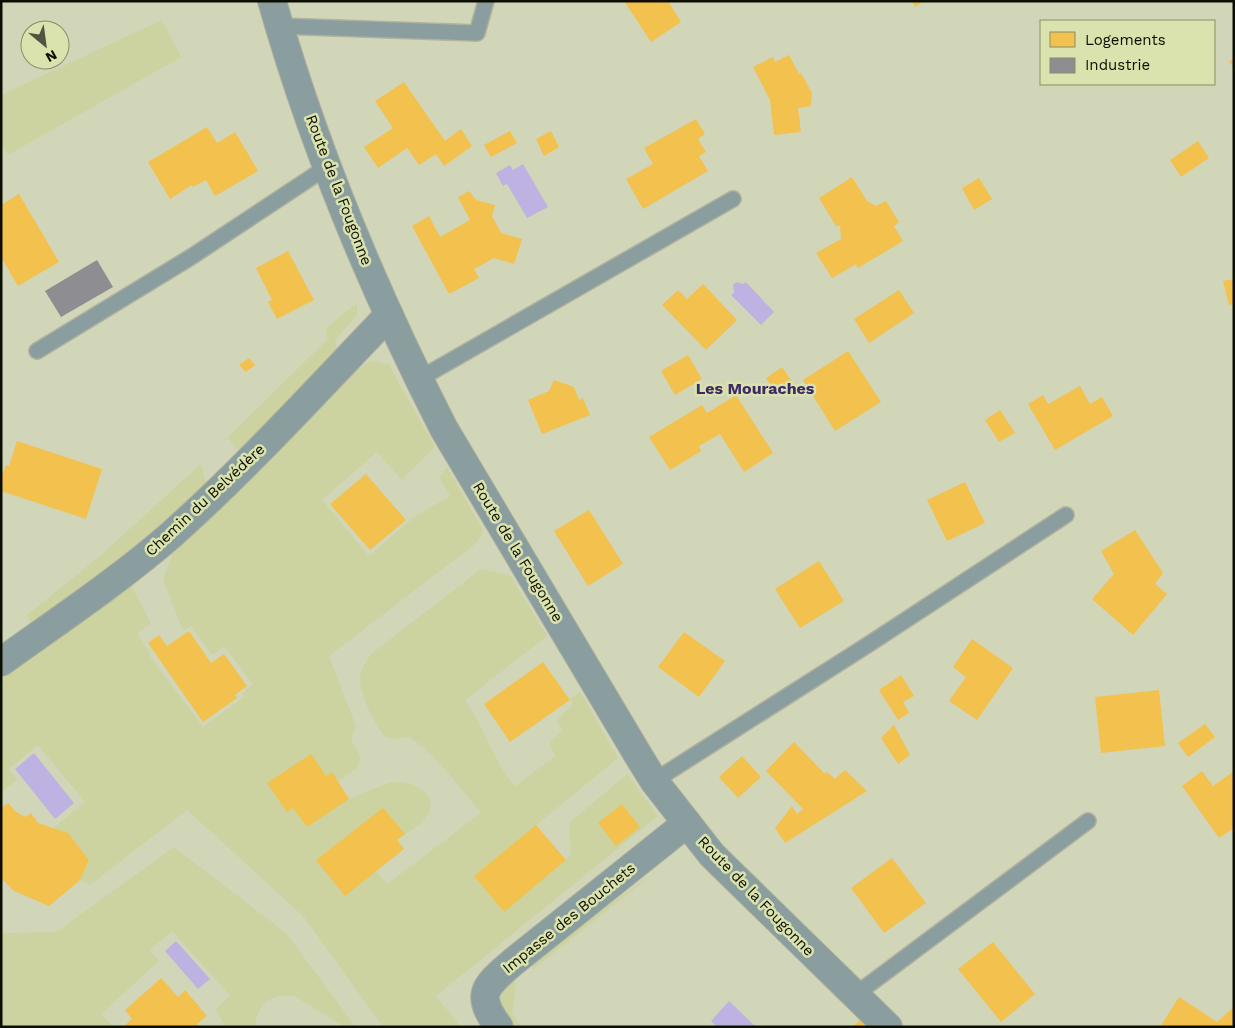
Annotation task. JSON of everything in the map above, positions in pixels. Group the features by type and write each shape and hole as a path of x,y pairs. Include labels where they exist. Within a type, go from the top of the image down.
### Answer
{"street":[{"name":"Route de la Fougonne","path":"276,14 327,167 389,315 419,379 444,429 654,781 712,855 888,1027"},
{"name":"Chemin du Belvédère","path":"1,662 80,605 170,536 288,422 389,315"},
{"name":"Impasse des Bouchets","path":"499,1027 491,1017 485,1001 489,983 687,823"}],"lane":[{"path":"276,14 477,33 486,1"},
{"path":"37,351 182,262 327,167"},
{"path":"419,379 732,198"},
{"path":"654,781 866,646 1066,515"},
{"path":"855,994 1088,821"}],"green space":[{"path":"162,20 181,57 8,155 1,143 1,95 55,70 70,70 70,63"},
{"path":"357,303 357,315 335,340 337,348 304,393 239,451 227,438 327,340 326,328"},
{"path":"376,361 389,365 435,447 402,480 377,452 322,500 369,556 414,517 450,496 439,477 447,467 483,530 481,537 474,545 329,656 356,726 351,740 361,757 357,768 338,782 349,799 386,784 403,782 424,791 431,802 427,816 414,829 397,840 404,849 376,871 387,884 481,813 448,772 419,744 409,737 398,739 385,737 375,723 367,706 360,679 361,671 371,654 481,569 510,575 547,636 465,700 507,777 515,786 555,756 549,743 563,730 556,721 573,704 570,699 580,692 618,758 474,876 504,912 571,855 569,823 627,774 658,816 436,996 461,1027 383,1027 304,917 187,810 90,885 80,880 89,860 68,833 53,828 85,802 38,745 9,769 17,780 1,792 1,673 128,580 151,623 137,634 150,653 149,655 203,727 244,697 242,693 253,684 224,646 212,655 191,626 184,631 181,626 163,580 175,546 250,477 357,370 368,362"},
{"path":"201,464 207,486 124,558 31,625 27,615 100,556"},
{"path":"174,847 286,933 356,1027 345,1027 294,996 286,995 272,998 262,1006 256,1019 255,1027 226,1027 215,1010 230,995 172,931 150,950 159,961 101,1014 113,1027 1,1027 1,933 56,932"},
{"path":"664,865 532,970 534,960"},
{"path":"511,981 516,982 512,1013 522,1027 513,1027 503,1009 502,991"}],"shaded area":[{"path":"523,164 548,207 527,218 507,184 503,186 496,173 510,165 513,170"},
{"path":"736,282 743,284 746,282 774,312 761,325 731,295 734,293 733,285"},
{"path":"34,753 74,803 55,819 15,769"},
{"path":"176,941 210,979 198,989 165,951"},
{"path":"729,1001 756,1027 717,1027 711,1021"}],"building: Logements":[{"path":"624,1 668,1 681,22 651,42"},
{"path":"912,1 924,1 915,7"},
{"path":"789,55 812,93 811,106 798,108 801,132 774,135 770,100 753,67 773,57 775,62"},
{"path":"1234,58 1234,68 1229,62"},
{"path":"404,82 445,141 461,129 472,146 444,166 436,154 419,165 407,148 378,168 364,147 393,128 375,101"},
{"path":"696,119 705,134 698,139 706,152 699,156 708,171 643,209 626,179 653,164 644,148"},
{"path":"207,127 217,143 235,132 258,171 215,196 206,180 193,187 192,185 170,199 148,162"},
{"path":"510,131 517,143 491,157 484,145"},
{"path":"551,131 559,147 544,156 536,139"},
{"path":"1198,141 1209,158 1181,177 1170,160"},
{"path":"852,177 867,201 876,206 886,201 899,222 894,226 903,241 858,268 856,264 832,278 816,253 841,239 840,226 836,226 819,198"},
{"path":"979,178 992,199 974,210 962,188"},
{"path":"469,191 476,200 495,205 492,216 501,233 522,239 514,264 494,258 474,269 479,278 449,294 412,226 429,216 440,237 470,220 458,197"},
{"path":"19,194 59,262 18,286 1,257 1,205"},
{"path":"288,251 314,300 277,319 268,302 272,300 256,268"},
{"path":"1234,279 1234,304 1229,305 1223,281"},
{"path":"703,284 737,320 706,350 662,305 678,290 687,299"},
{"path":"899,290 914,313 869,343 854,319"},
{"path":"848,351 881,402 835,431 803,380"},
{"path":"688,355 702,379 675,395 661,371"},
{"path":"249,358 255,365 246,372 239,365"},
{"path":"782,367 793,383 776,394 766,378"},
{"path":"554,380 574,387 579,400 583,398 590,415 542,434 528,400 549,391"},
{"path":"1080,386 1090,404 1102,397 1113,416 1055,450 1028,404 1043,395 1048,404"},
{"path":"736,395 773,453 744,472 720,434 699,446 701,451 670,470 649,437 702,405 707,413"},
{"path":"1000,410 1015,433 999,442 985,420"},
{"path":"17,441 102,469 86,519 1,491 1,478 6,465 9,466"},
{"path":"366,474 406,520 370,550 330,504"},
{"path":"965,482 985,523 947,541 927,500"},
{"path":"589,510 623,564 588,586 554,531"},
{"path":"1135,530 1163,573 1155,584 1167,594 1133,635 1092,599 1114,574 1101,551"},
{"path":"819,561 844,601 800,628 775,589"},
{"path":"189,631 211,663 224,654 247,686 235,695 237,698 203,722 148,643 159,635 167,646"},
{"path":"684,632 725,661 699,697 658,667"},
{"path":"972,639 1013,668 977,720 949,701 966,677 953,667"},
{"path":"543,662 570,700 510,742 484,704"},
{"path":"901,675 914,696 903,702 909,713 898,720 879,690"},
{"path":"1159,690 1165,746 1101,753 1095,697"},
{"path":"1205,724 1215,737 1188,757 1178,743"},
{"path":"894,725 910,755 898,764 881,738"},
{"path":"794,742 825,774 827,772 835,779 845,770 867,791 785,843 775,828 792,806 797,814 803,809 766,771"},
{"path":"311,754 326,776 332,772 349,799 307,827 293,808 287,812 267,783"},
{"path":"742,756 761,777 738,798 719,777"},
{"path":"1202,771 1213,786 1234,771 1234,828 1219,838 1182,786"},
{"path":"8,803 16,812 26,817 31,813 38,823 68,833 89,860 80,880 49,906 14,891 1,878 1,808"},
{"path":"622,804 640,827 616,846 598,823"},
{"path":"383,808 405,834 397,840 404,849 345,896 316,860"},
{"path":"536,825 566,860 504,912 474,876"},
{"path":"892,858 926,903 884,933 851,888"},
{"path":"993,942 1035,994 1001,1022 958,969"},
{"path":"161,978 178,997 185,990 207,1016 197,1024 200,1027 123,1027 132,1019 125,1010"},
{"path":"1179,997 1217,1022 1234,1007 1234,1027 1160,1027"},
{"path":"861,1019 868,1027 853,1027"}],"building: Industrie":[{"path":"97,260 113,287 61,317 45,291"}],"district":[{"name":"Les Mouraches","path":"755,388"}]}
